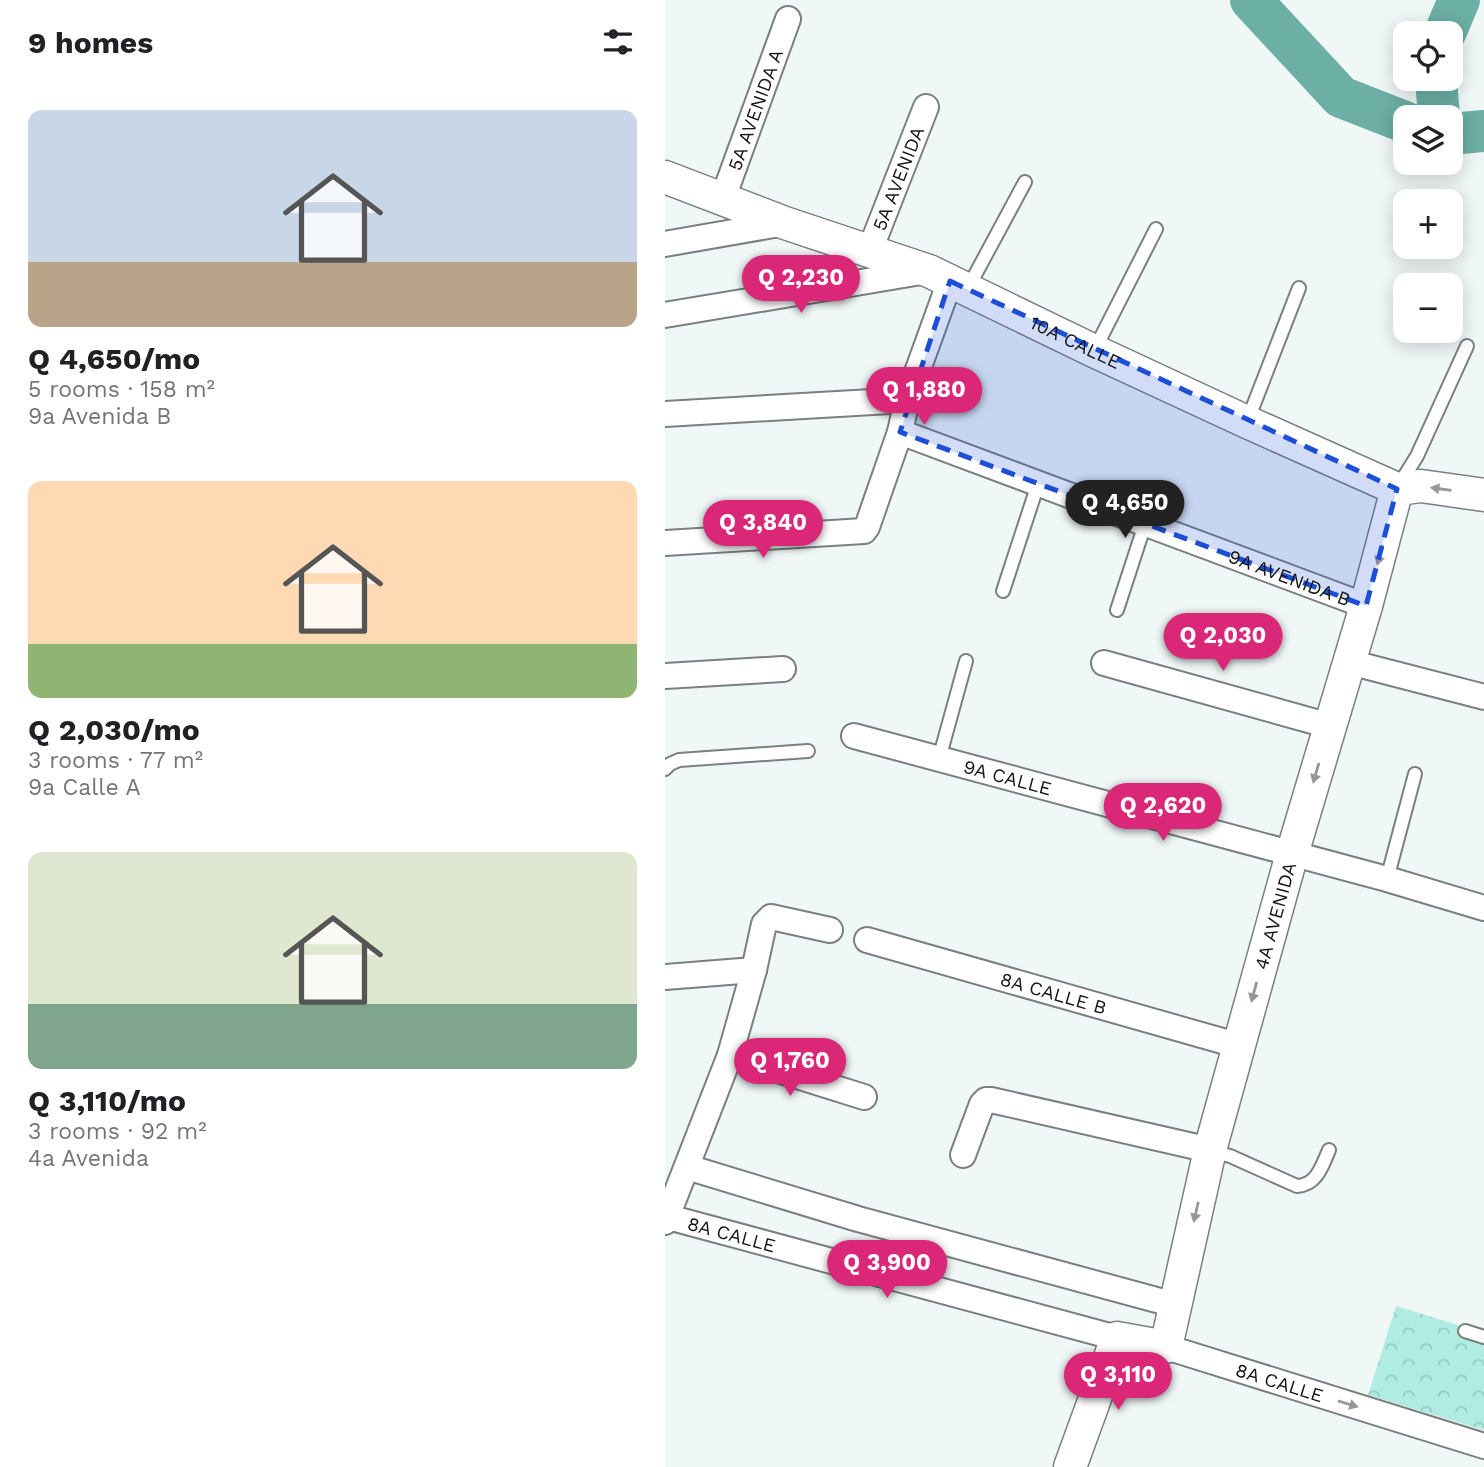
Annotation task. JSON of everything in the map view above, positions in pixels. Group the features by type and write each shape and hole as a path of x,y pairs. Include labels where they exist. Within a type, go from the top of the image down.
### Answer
{"street":[{"name":"5A AVENIDA A","path":"723,198 788,19"},
{"name":"5A AVENIDA","path":"870,250 926,107"},
{"name":"10A CALLE","path":"665,177 785,223 870,250 949,280 1094,351 1397,489 1421,486 1484,495"},
{"path":"665,244 785,223"},
{"path":"665,315 949,280 864,531 665,543"},
{"path":"665,414 907,400"},
{"name":"9A AVENIDA B","path":"899,432 1366,606"},
{"name":"4A AVENIDA","path":"1166,1347 1210,1150 1397,489"},
{"path":"1349,662 1484,697"},
{"path":"1104,663 1330,726"},
{"path":"665,676 783,669"},
{"name":"9A CALLE","path":"854,736 1387,879 1484,908"},
{"path":"666,1220 730,1055 764,924 771,917 830,930"},
{"name":"8A CALLE B","path":"867,940 1240,1046"},
{"path":"665,977 754,970"},
{"path":"730,1055 864,1097"},
{"path":"963,1155 982,1104 986,1100 1210,1150"},
{"path":"687,1167 871,1223 1175,1305"},
{"name":"8A CALLE","path":"666,1220 1117,1338 1166,1347 1484,1446"},
{"path":"1070,1467 1117,1338"}],"lane":[{"path":"949,280 1025,182"},
{"path":"1094,351 1156,229"},
{"path":"1247,422 1299,288"},
{"path":"1397,489 1417,456 1467,346"},
{"path":"1003,591 1038,484"},
{"path":"1117,610 1145,524"},
{"path":"939,758 967,661"},
{"path":"665,769 679,760 808,751"},
{"path":"1387,879 1415,774"},
{"path":"1210,1150 1230,1156 1297,1186 1313,1181 1319,1174 1329,1150"},
{"path":"1465,1331 1484,1337"}],"highlighted area":[{"path":"950,281 1397,489 1366,606 900,432"}],"green space":[{"path":"1396,1306 1484,1333 1484,1430 1368,1395"}],"waterway":[{"path":"1251,0 1341,97 1393,117"},
{"path":"1450,21 1459,0"},
{"path":"1437,91 1438,105"},
{"path":"1463,133 1484,131"}]}
